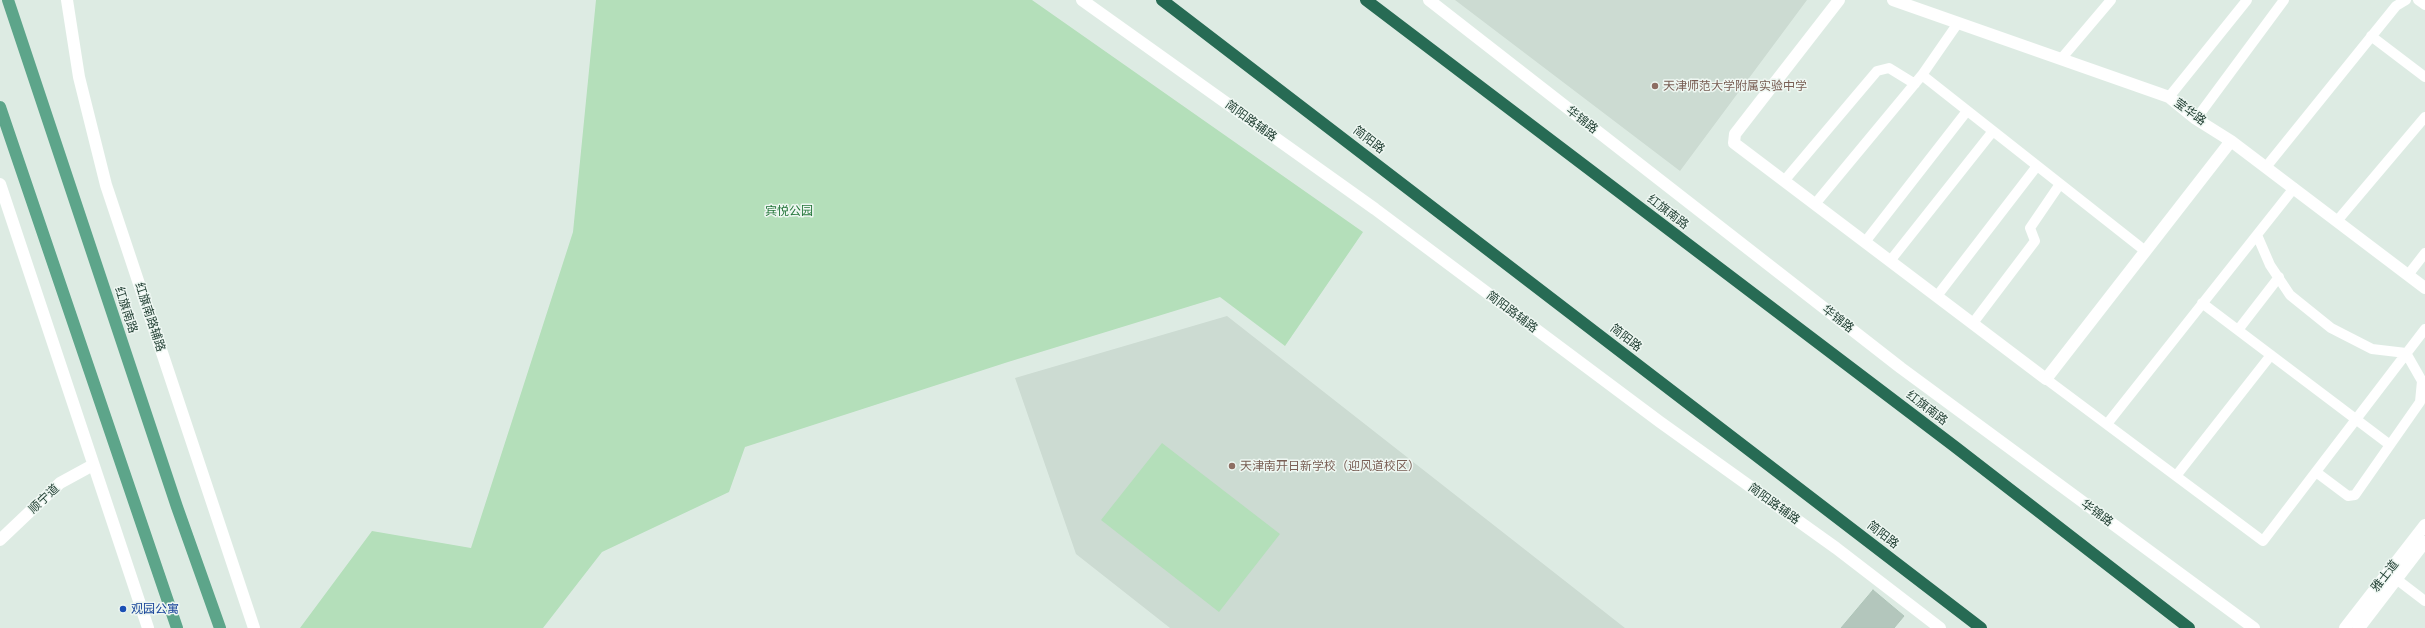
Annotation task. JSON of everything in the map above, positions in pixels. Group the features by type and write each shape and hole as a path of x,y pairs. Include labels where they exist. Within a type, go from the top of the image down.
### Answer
{"highway":[{"name":"简阳路","path":"1162,0 1981,628"},
{"name":"红旗南路","path":"1366,0 1954,446 2189,628"}],"main road":[{"name":"红旗南路","path":"8,0 177,507 220,628"},
{"path":"0,107 177,628"}],"street":[{"name":"红旗南路辅路","path":"67,0 79,77 106,185 254,628"},
{"name":"简阳路辅路","path":"1082,0 1375,209 1660,422 1836,548 1940,628"},
{"name":"华锦路","path":"1429,0 1901,368 2254,628"},
{"path":"1839,0 1735,134 1734,143 2046,378 2144,250 2231,141"},
{"name":"莹华路","path":"1894,0 2169,98 2196,119 2231,141 2425,288"},
{"path":"0,184 148,628"},
{"name":"顺宁道","path":"0,540 60,483 93,465"},
{"name":"雅士道","path":"2359,628 2425,525"},
{"name":"雅士道","path":"2345,628 2425,542"}],"lane":[{"path":"2061,59 2111,0"},
{"path":"2169,98 2247,0"},
{"path":"2196,119 2284,0"},
{"path":"2266,167 2396,6 2406,0"},
{"path":"2418,0 2425,5"},
{"path":"1815,204 1915,84 1958,23"},
{"path":"2371,36 2425,77"},
{"path":"1784,181 1877,71 1889,68 1915,84"},
{"path":"1922,75 2144,250"},
{"path":"1865,242 1967,111"},
{"path":"2337,221 2425,117"},
{"path":"1890,261 1992,131"},
{"path":"1937,296 2037,166"},
{"path":"1973,323 2035,241 2030,228 2060,184"},
{"path":"2107,424 2294,188"},
{"path":"2257,235 2270,265 2290,295 2331,328 2372,349 2406,354"},
{"path":"2408,275 2425,253"},
{"path":"2238,330 2279,277"},
{"path":"2202,303 2390,445"},
{"path":"2046,378 2263,541 2425,329"},
{"path":"2316,472 2348,496 2355,494 2420,402 2422,381 2406,354"},
{"path":"2176,476 2271,355"},
{"path":"2392,576 2425,601"}],"shaded area":[{"name":"天津师范大学附属实验中学","path":"1455,0 1807,0 1680,171"},
{"name":"天津南开日新学校（迎风道校区）","path":"1227,316 1625,628 1170,628 1076,554 1015,378"}],"green space":[{"name":"宾悦公园","path":"596,0 1032,0 1363,232 1285,346 1220,297 1008,362 745,447 729,492 602,552 543,628 300,628 372,531 471,548 573,232"},
{"path":"1162,443 1280,534 1219,612 1101,520"}],"building":[{"path":"1873,590 1904,616 1894,628 1841,628"}],"place":[{"name":"天津师范大学附属实验中学","path":"1655,86"},
{"name":"天津南开日新学校（迎风道校区）","path":"1232,466"},
{"name":"观园公寓","path":"123,609"}]}
